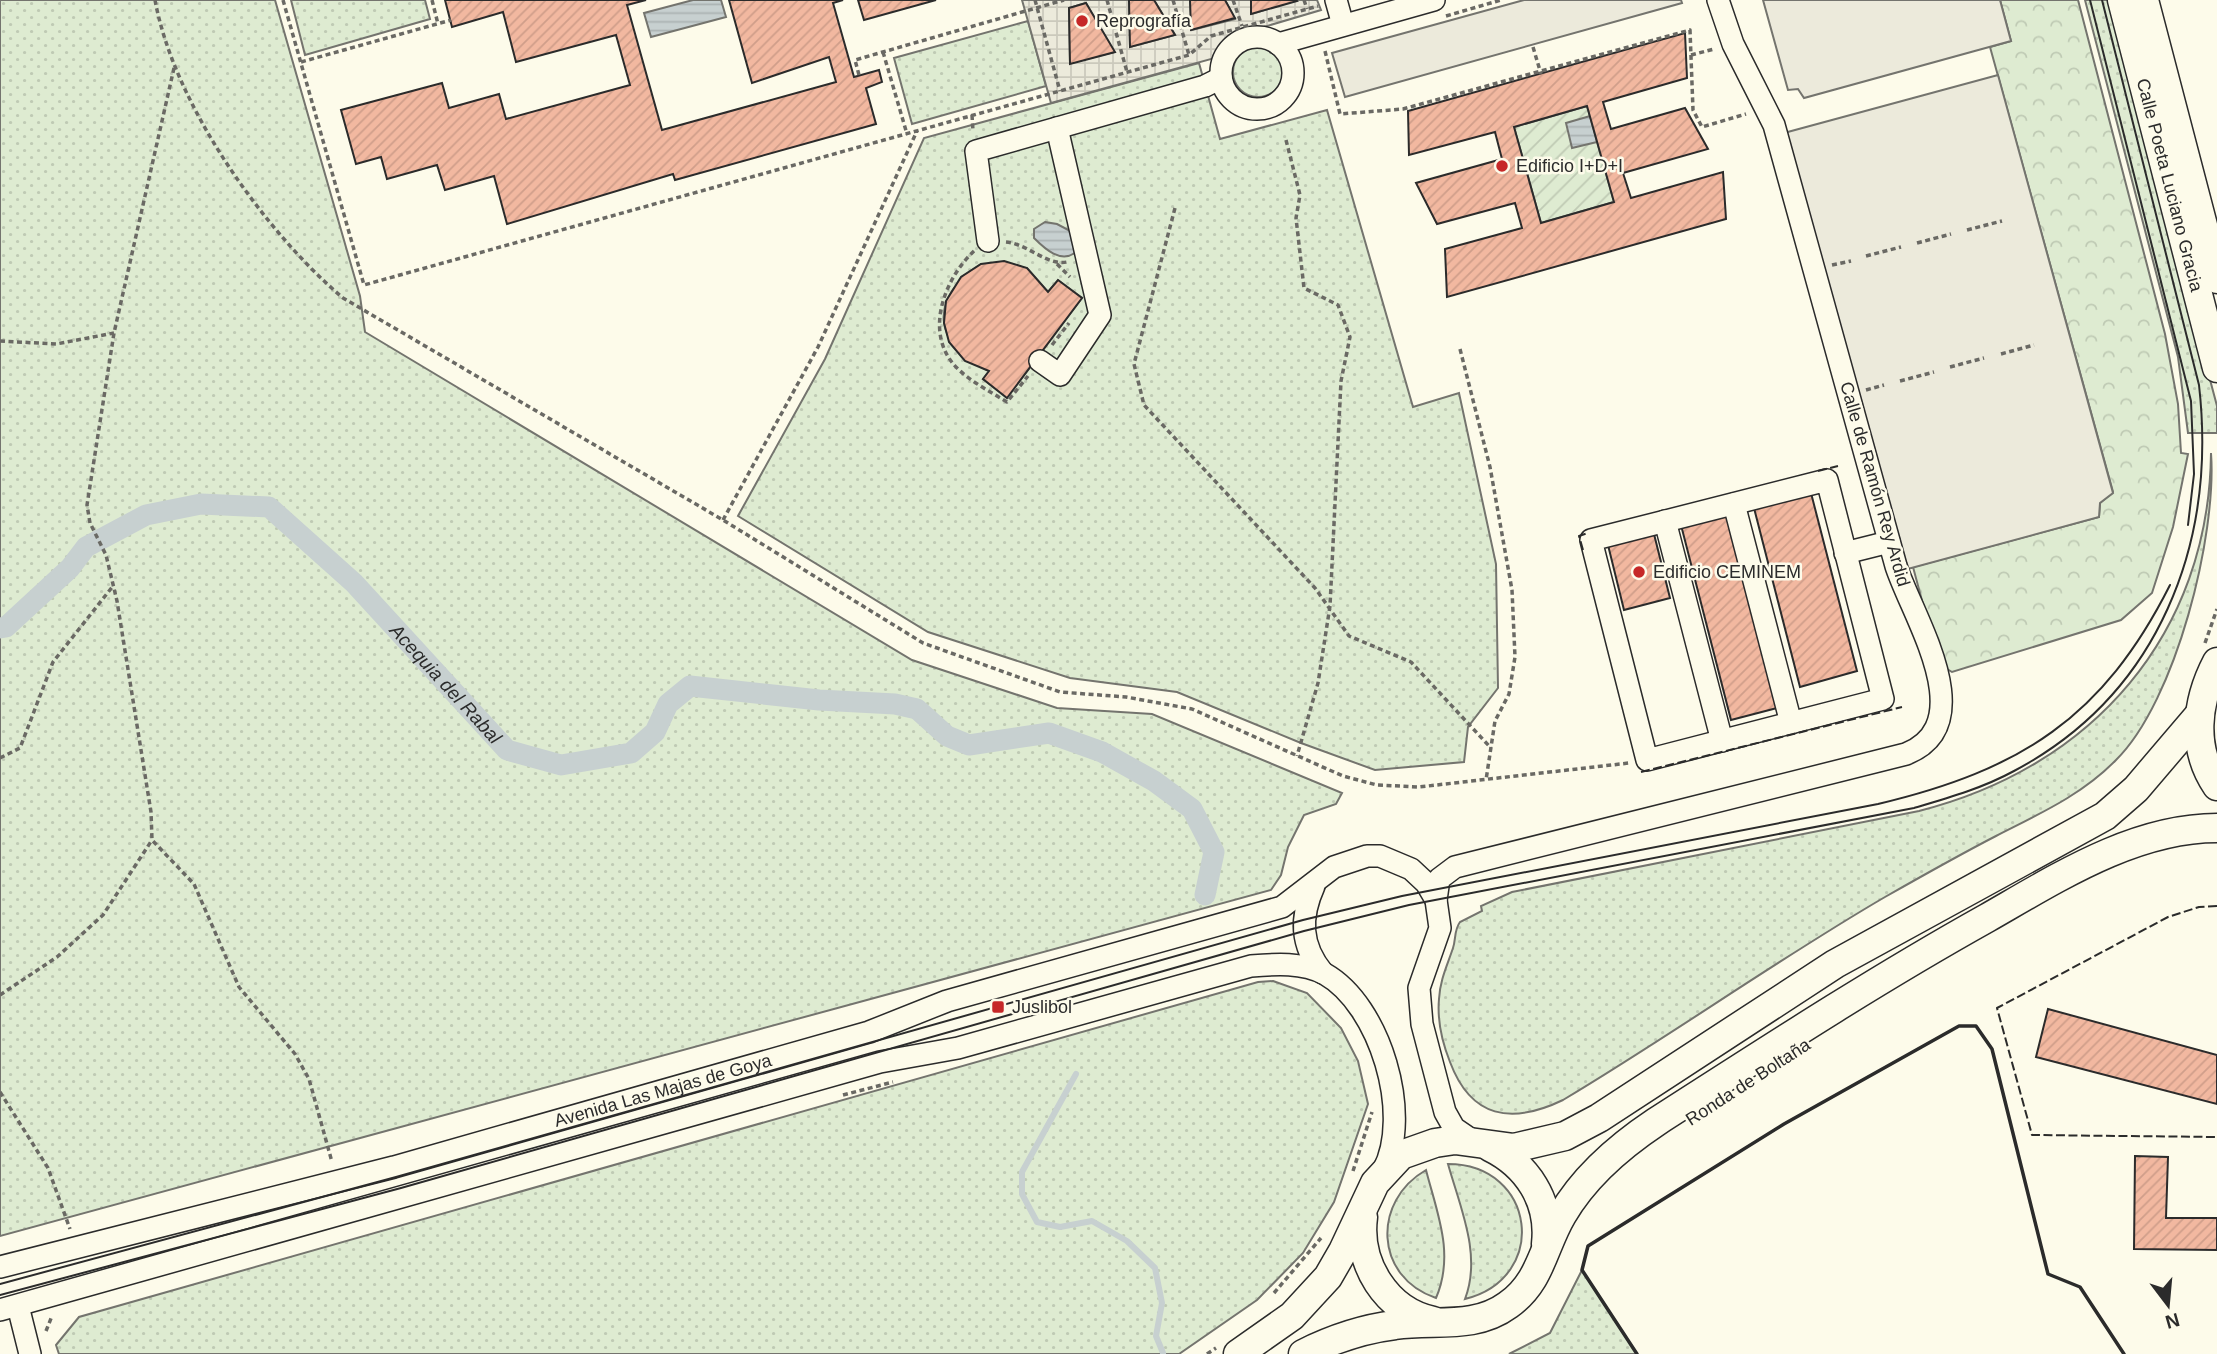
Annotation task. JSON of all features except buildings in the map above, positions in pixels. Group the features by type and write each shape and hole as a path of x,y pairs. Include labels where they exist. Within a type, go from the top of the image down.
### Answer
{"main road":[{"name":"Calle Poeta Luciano Gracia","path":"2122,0 2217,368"},
{"name":"Calle Poeta Luciano Gracia","path":"2144,0 2217,279"},
{"path":"2217,662 2206,684 2199,715 2204,762 2217,786"},
{"name":"Ronda de Boltaña","path":"1228,1351 1292,1316 1317,1290 1343,1251 1383,1172 1413,1149 1435,1143 1480,1143 1502,1149 1526,1147 1580,1129 1835,964 2105,817 2136,789 2199,715"},
{"name":"Ronda de Boltaña","path":"1303,1354 1340,1338 1374,1328 1450,1324 1481,1319 1509,1305 1531,1284 1560,1216 1587,1182 1623,1145 1656,1122 1895,969 2031,893 2150,838 2175,831 2217,828"},
{"name":"Ronda de Boltaña","path":"1480,1143 1515,1161 1540,1198 1546,1226 1543,1259"},
{"name":"Ronda de Boltaña","path":"1364,1209 1362,1244 1376,1280 1406,1311 1427,1320 1450,1324"}],"street":[{"path":"1336,0 1343,25"},
{"path":"1284,50 1306,36 1411,3 1434,0"},
{"name":"Calle de Ramón Rey Ardid","path":"1436,900 1439,879 1455,867 1918,749 1935,732 1942,711 1942,699 1921,622 1899,578 1774,125 1733,44 1718,0"},
{"path":"1256,37 1284,50 1292,81 1279,102 1267,107 1243,106 1225,89 1221,78 1226,54 1234,45 1256,37"},
{"path":"988,241 976,151 1205,86 1221,78"},
{"path":"1040,361 1060,375 1100,315 1057,128"},
{"path":"1826,480 1883,699 1647,760 1591,540 1734,504 1826,480"},
{"path":"1734,504 1791,723"},
{"path":"1665,521 1722,741"},
{"path":"1845,554 1889,542"},
{"name":"Avenida Las Majas de Goya","path":"0,1267 394,1167 869,1032 947,1001 1283,907 1345,861 1380,856 1411,869 1426,883 1436,900"},
{"path":"1315,884 1304,912 1304,931 1311,954 1323,973 1357,1003 1382,1052 1394,1105 1391,1149 1383,1172"},
{"path":"1436,900 1440,928 1419,988 1422,1024 1445,1112 1454,1128 1480,1143"},
{"name":"Avenida Las Majas de Goya","path":"9,1308 880,1062 958,1048 1238,969 1278,964 1323,973"},
{"path":"9,1308 30,1354"}],"path":[{"path":"155,0 174,66 207,131 272,225 315,274 343,298 723,520 923,643 1060,692 1126,697 1192,709 1343,776 1377,785 1419,787 1647,760"},
{"path":"283,0 364,285 1189,55 1211,36 1307,9 1304,0"},
{"path":"432,0 438,24"},
{"path":"1035,0 1060,91"},
{"path":"859,75 855,60 1064,0"},
{"path":"1107,0 1127,72"},
{"path":"1173,0 1189,55"},
{"path":"1233,0 1242,26"},
{"path":"301,62 451,20"},
{"path":"1325,50 1339,114 1403,109 1690,30 1693,110 1702,127 1747,113"},
{"path":"1691,55 1723,46"},
{"path":"1533,47 1540,72"},
{"path":"883,52 907,134"},
{"path":"0,995 57,957 103,915 152,840 151,812 114,586 87,505 114,332 174,66"},
{"path":"723,520 818,347 918,131"},
{"path":"1286,140 1300,195 1296,218 1304,288 1338,305 1350,337 1341,380 1329,608 1318,683 1297,756"},
{"path":"1175,208 1134,363 1144,405 1315,588 1349,636 1411,662 1491,748"},
{"path":"1967,230 2002,221"},
{"path":"1917,243 1951,234"},
{"path":"1072,318 1007,402 958,369 949,358 943,342 939,309 962,262 988,241 1017,243 1057,264 1073,280"},
{"path":"1866,256 1901,247"},
{"path":"1057,264 1071,261 1085,250"},
{"path":"1824,268 1851,261"},
{"path":"0,341 56,344 114,332"},
{"path":"2001,354 2034,345"},
{"path":"1460,349 1490,467 1512,590 1515,657 1509,694 1495,721 1486,780"},
{"path":"1950,367 1984,358"},
{"path":"1900,381 1934,372"},
{"path":"1857,392 1884,385"},
{"path":"0,758 20,748 52,662 114,586"},
{"path":"152,840 194,884 221,952 239,987 253,1008 295,1054 309,1079 334,1172"},
{"path":"0,1091 48,1168 71,1230"},
{"path":"1352,1173 1366,1138 1372,1109"},
{"path":"1273,1293 1302,1263 1325,1230"},
{"path":"1207,1354 1228,1351"}],"green space":[{"path":"0,0 275,0 360,296 365,332 912,660 1057,708 1152,714 1342,793 1336,804 1304,815 1288,847 1281,875 1271,890 0,1236"},
{"path":"291,0 425,0 430,19 305,55"},
{"path":"2000,0 2078,0 2165,334 2178,404 2181,453 2188,454 2173,527 2152,593 2121,620 1952,672 1939,664 1913,567 2099,517 2100,503 2113,492 1990,47 2011,41"},
{"path":"2085,0 2109,0 2217,406 2217,433 2188,433 2178,357"},
{"path":"1028,21 1046,86 912,124 894,58"},
{"path":"1258,47 1276,54 1283,72 1276,90 1258,97 1240,90 1233,72 1240,54"},
{"path":"1199,63 1220,139 1327,110 1413,407 1459,393 1496,564 1498,688 1468,727 1464,762 1375,770 1177,692 1070,678 928,632 738,516 825,359 924,138","holes":["981,264 1027,268 1048,292 1058,280 1082,298 1007,397 983,379 989,371 970,361 947,335 945,306 952,291"]},
{"path":"1587,106 1614,202 1541,223 1514,127"},
{"path":"2211,453 2207,527 2188,615 2174,659 2157,699 2138,733 2103,772 2059,803 1844,921 1563,1100 1544,1108 1510,1114 1481,1105 1469,1095 1450,1062 1442,1039 1439,1016 1441,986 1460,922 1482,911 1481,906 1512,892 1919,811 1981,790 2038,762 2087,726 2129,683 2164,634 2189,579 2205,519"},
{"path":"1273,981 1307,993 1341,1028 1358,1061 1368,1104 1334,1202 1303,1253 1257,1300 1179,1354 59,1354 56,1345 79,1317 1258,982"},
{"path":"1448,1164 1477,1169 1500,1182 1514,1201 1521,1224 1520,1247 1511,1269 1492,1287 1465,1299 1470,1282 1470,1248"},
{"path":"1426,1170 1439,1218 1444,1250 1444,1265 1436,1298 1416,1288 1401,1274 1391,1256 1388,1238 1389,1219 1396,1200 1408,1184"},
{"path":"1582,1270 1637,1354 1509,1354 1550,1333"}],"shaded area":[{"path":"693,0 721,0 726,17 651,37 644,13"},
{"path":"1022,0 1129,0 1130,47 1175,35 1154,0 1190,0 1192,30 1235,19 1225,0 1251,0 1252,14 1296,0 1317,0 1321,10 1230,37 1215,58 1051,103","holes":["1086,3 1114,52 1070,63 1069,8"]},
{"path":"1524,0 1681,0 1682,3 1345,97 1332,53"},
{"path":"1763,0 2000,0 2011,41 1804,98 1798,89 1788,90"},
{"path":"1998,75 2113,493 2100,503 2099,517 1904,570 1784,133"},
{"path":"1590,116 1597,142 1572,148 1566,123"},
{"path":"1045,222 1057,224 1074,233 1076,252 1059,256 1038,242 1034,238 1034,229"}],"waterway":[{"name":"Acequia del Rabal","path":"0,628 6,627 70,568 86,547 146,515 201,504 269,507 354,583 507,750 561,765 631,753 655,732 668,704 690,686 819,700 895,704 917,709 947,736 969,745 1049,733 1102,752 1154,781 1192,809 1214,852 1205,895"},
{"path":"1076,1074 1022,1172 1022,1194 1037,1222 1060,1227 1092,1221 1127,1241 1155,1268 1162,1303 1156,1336 1163,1353"}],"tram line":[{"path":"2090,0 2191,401 2194,474 2188,525"},
{"path":"0,1295 401,1188 1304,931 1409,905 1914,808 1978,788 2014,771 2064,739 2107,701 2141,657 2168,609 2187,557 2198,502 2202,444 2199,385 2102,0"},
{"path":"0,1284 396,1177 1303,920 1402,896 1878,804 1929,790 1975,774 2016,755 2052,732 2086,704 2116,671 2144,631 2170,585"}],"fence":[{"path":"1818,471 1838,466"},
{"path":"1583,550 1579,536 1588,533"},
{"path":"1641,772 1902,707"},
{"path":"2217,906 2199,907 2168,917 1997,1008 2032,1135 2217,1137"}],"wall":[{"path":"1637,1354 1582,1270 1588,1246 1784,1124 1959,1026 1976,1026 1992,1049 2048,1274 2080,1287 2124,1354"}],"place":[{"name":"Reprografía","path":"1082,21"},
{"name":"Edificio I+D+I","path":"1502,166"},
{"name":"Edificio CEMINEM","path":"1639,572"},
{"name":"Juslibol","path":"998,1007"}]}
